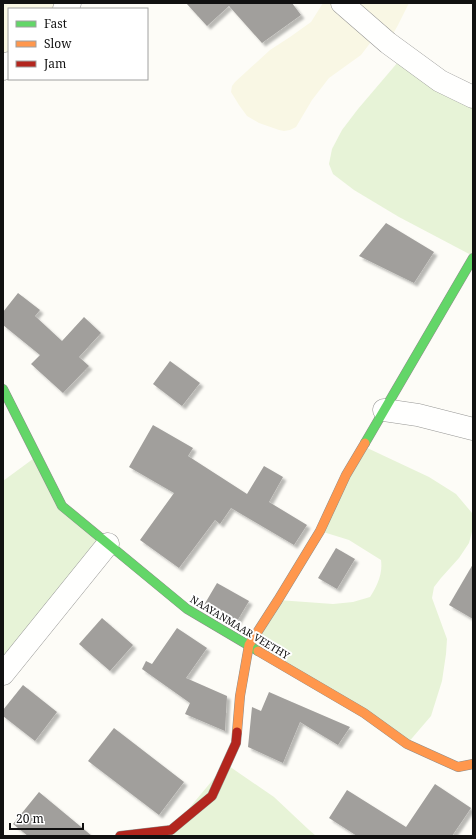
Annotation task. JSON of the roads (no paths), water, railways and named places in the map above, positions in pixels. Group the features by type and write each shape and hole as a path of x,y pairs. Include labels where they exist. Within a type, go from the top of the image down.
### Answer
{"street":[{"path":"342,3 388,43 440,81 473,97"},
{"path":"120,836 171,830 212,796 236,743 240,696 249,645 320,531 346,475 473,258"},
{"name":"NAAYANMAAR VEETHY","path":"3,389 62,506 187,609 364,713 408,744 458,767 473,764"},
{"path":"384,410 418,415 473,429"},
{"path":"3,674 108,544"}]}
